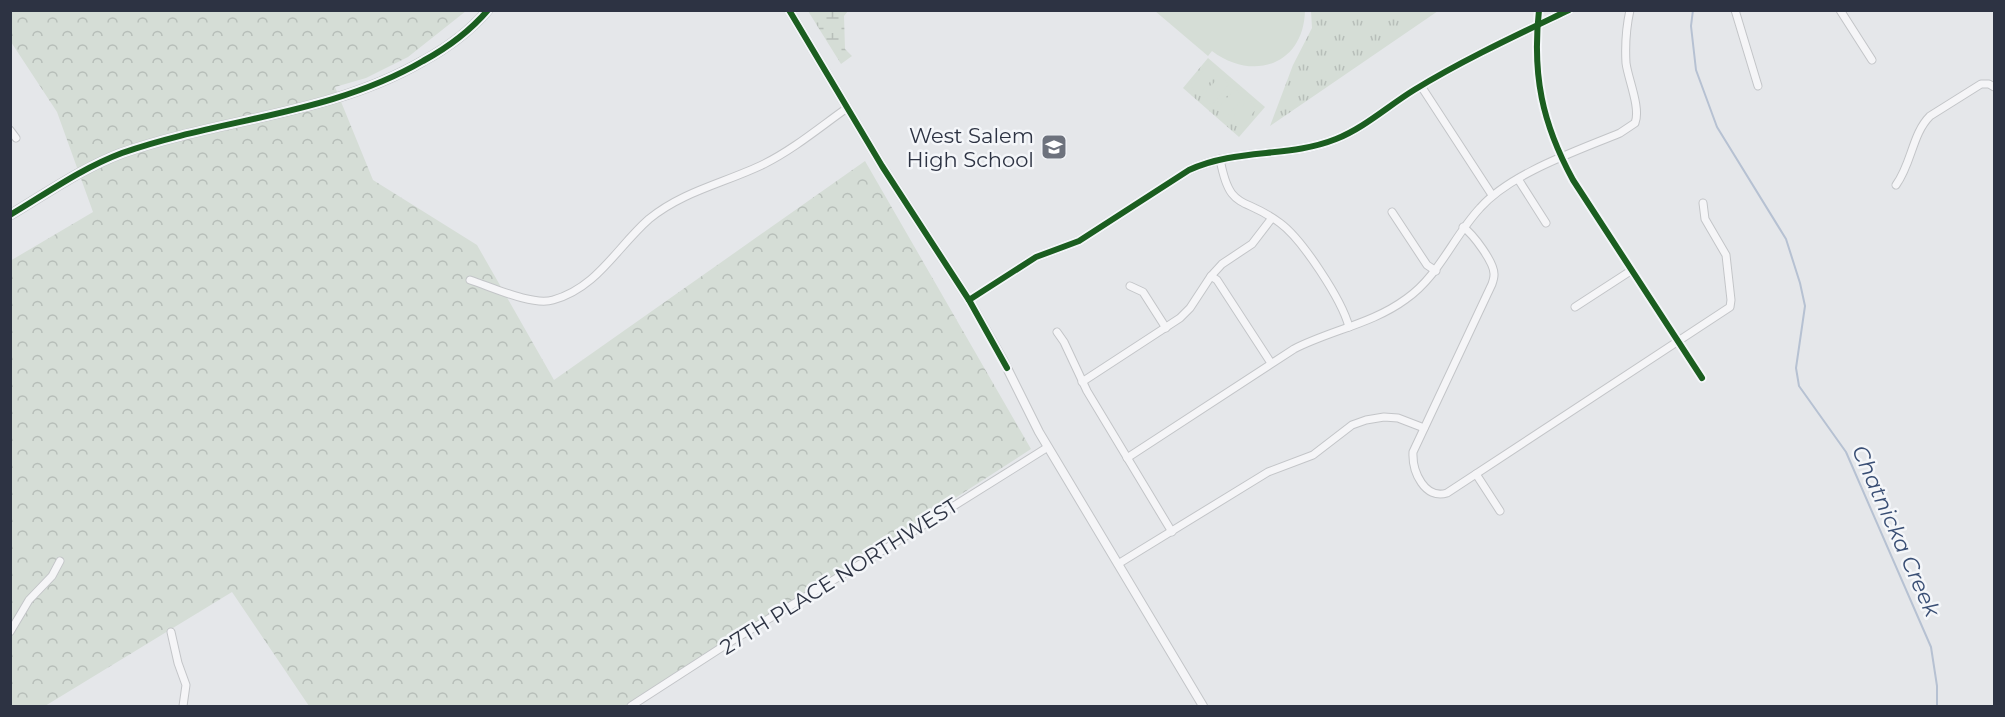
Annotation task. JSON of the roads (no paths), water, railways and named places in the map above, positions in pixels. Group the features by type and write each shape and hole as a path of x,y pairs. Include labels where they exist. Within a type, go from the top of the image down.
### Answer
{"main road":[{"path":"10,215 78,174 122,154 164,141 336,100 379,84 438,53 473,26 488,10"}],"street":[{"path":"789,10 847,108 969,300 1003,360 1047,447 1203,706"},
{"path":"1539,10 1536,52 1539,88 1548,128 1561,158 1702,378"},
{"path":"1126,458 1271,363 1315,338 1365,322 1392,309 1408,298 1436,271 1463,227 1492,195 1518,178 1620,133 1635,123 1638,110 1630,83 1625,44 1630,10"},
{"path":"1735,10 1758,86"},
{"path":"1840,10 1872,60"},
{"path":"969,300 1036,257 1079,241 1189,170 1220,159 1301,148 1335,140 1421,86 1569,11"},
{"path":"1896,185 1905,173 1919,132 1926,120 1981,84 1995,87"},
{"path":"1421,86 1492,195"},
{"path":"470,280 532,302 543,303 571,294 596,276 650,219 666,208 706,186 747,171 776,157 847,108"},
{"path":"10,130 16,138"},
{"path":"1220,159 1229,192 1241,202 1272,218 1294,236 1341,305 1349,327"},
{"path":"1518,178 1546,223"},
{"path":"1463,227 1471,232 1493,267 1494,275 1492,284 1413,452 1412,462 1426,489 1432,494 1440,495 1447,493 1730,307 1726,255 1705,219 1703,203"},
{"path":"1392,212 1427,265 1436,271"},
{"path":"1082,382 1166,328 1190,308 1211,276 1222,264 1252,244 1272,218"},
{"path":"1575,308 1632,270"},
{"path":"1211,276 1217,280 1271,363"},
{"path":"1130,286 1143,292 1166,328"},
{"path":"1057,332 1082,382 1172,532"},
{"path":"1118,564 1268,472 1313,455 1352,425 1384,417 1404,420 1424,428"},
{"name":"27TH PLACE NORTHWEST","path":"631,706 730,642 877,554 1047,447"},
{"path":"1476,474 1500,511"},
{"path":"10,632 29,600 52,576 60,561"},
{"path":"171,632 186,685 183,706"}],"waterway":[{"name":"Chatnicka Creek","path":"1693,10 1691,26 1696,70 1717,127 1786,239 1800,283 1805,306 1796,368 1799,386 1846,452 1931,647 1937,686 1937,706"}],"place":[{"name":"West Salem High School","path":"1054,147"}]}
